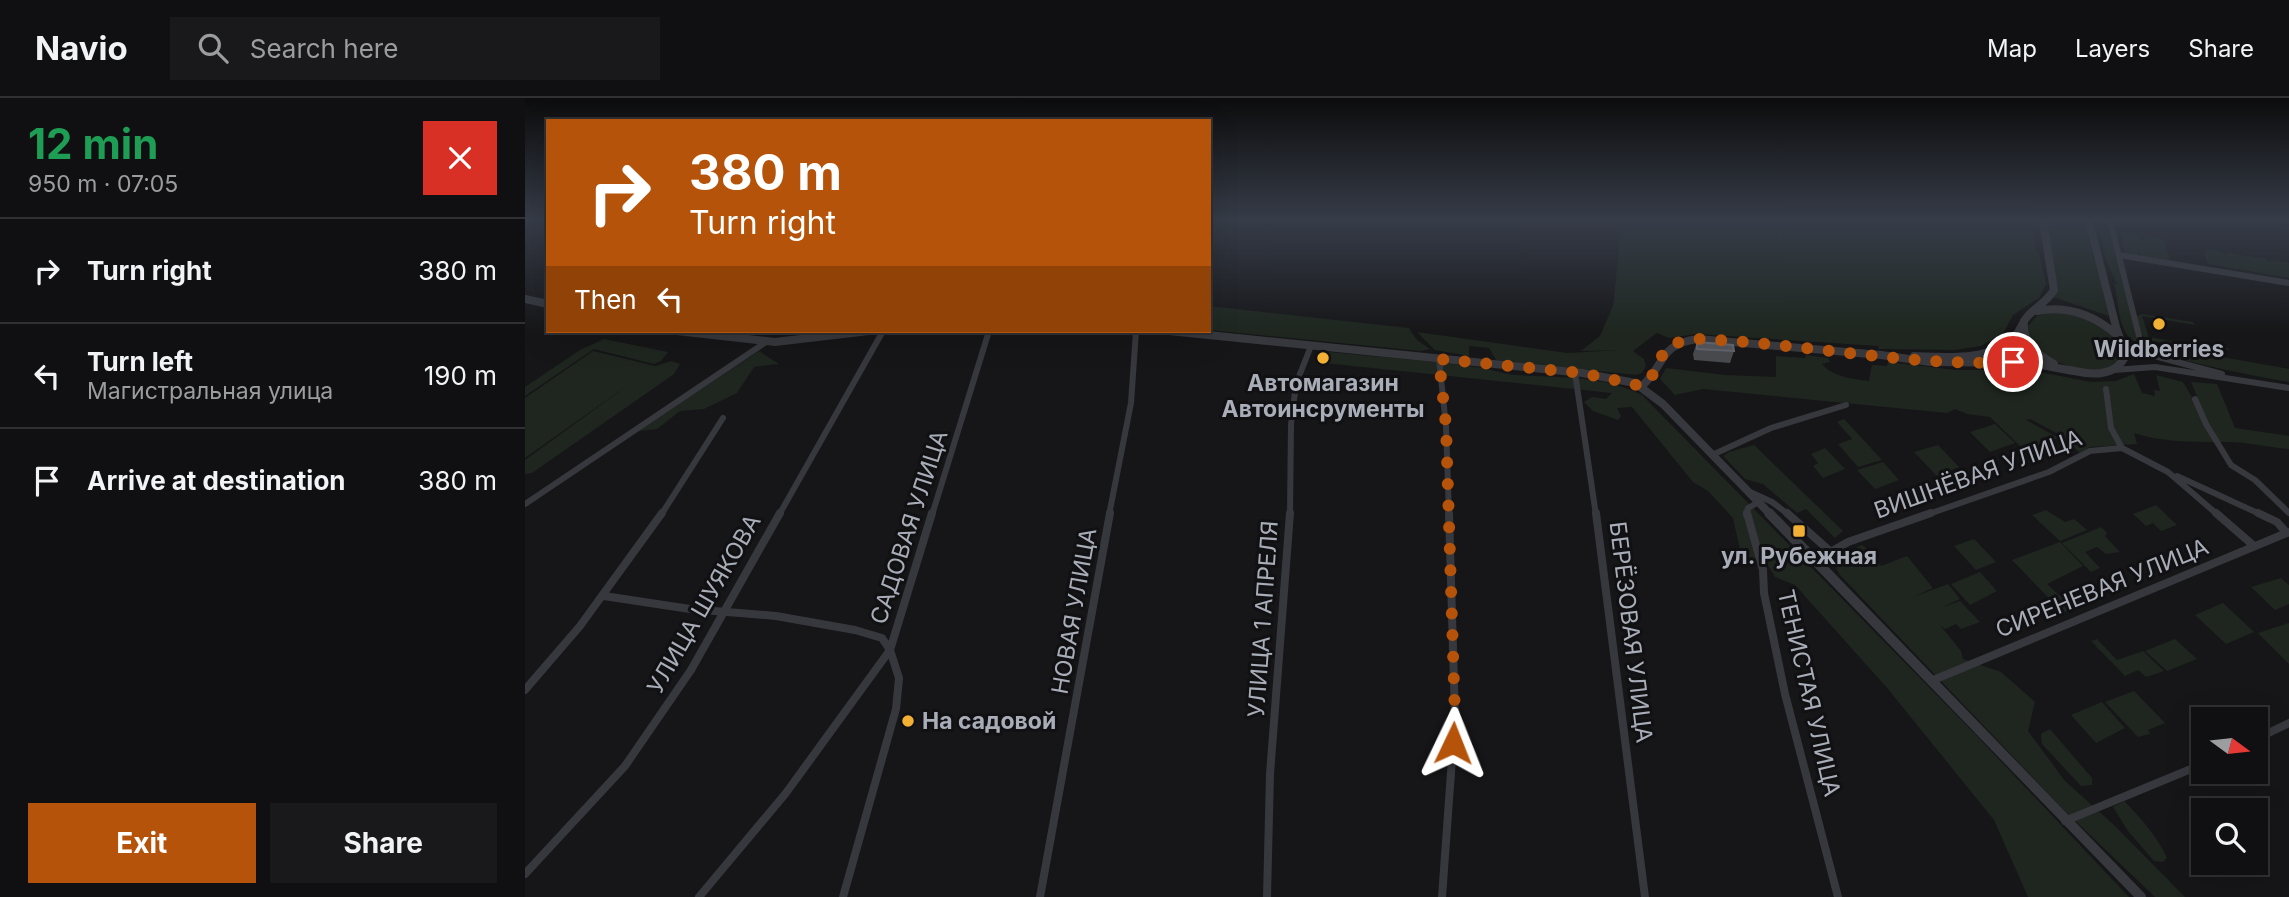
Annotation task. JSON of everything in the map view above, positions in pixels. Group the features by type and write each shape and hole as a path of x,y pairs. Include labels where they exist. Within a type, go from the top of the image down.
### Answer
{"street":[{"path":"1881,355 1959,356 1989,352 2013,338 2028,318 2046,302 2055,288 2050,258"},
{"path":"2099,258 2120,339 2126,351 2125,359 2114,370"},
{"path":"2120,258 2139,336"},
{"path":"2139,258 2289,283"},
{"path":"525,299 546,304"},
{"path":"2028,318 2053,309 2076,312 2105,324 2120,339 2147,354 2249,382"},
{"path":"2028,318 2024,337 2033,349 2053,364 2073,371"},
{"path":"693,333 766,342 850,333"},
{"name":"УЛИЦА ШУЯКОВА","path":"525,874 625,766 691,670 882,333"},
{"name":"САДОВАЯ УЛИЦА","path":"842,897 897,709 899,678 890,650 988,333"},
{"name":"НОВАЯ УЛИЦА","path":"1040,897 1122,446 1133,403 1137,371 1136,333"},
{"path":"1188,333 1575,373 1642,386 2141,897"},
{"path":"1642,386 1668,348 1691,340 1881,355 1943,363 2031,363 2099,374 2149,366 2289,388"},
{"path":"525,504 766,342"},
{"name":"УЛИЦА 1 АПРЕЛЯ","path":"1267,897 1270,774 1290,520 1291,424 1296,384 1311,346"},
{"path":"1439,359 1446,426 1455,717 1442,897"},
{"name":"БЕРЁЗОВАЯ УЛИЦА","path":"1575,373 1590,456 1645,897"},
{"path":"2106,389 2109,418 2115,440 2122,448 2277,522 2288,533"},
{"path":"2195,398 2206,424 2231,465 2255,480 2289,513"},
{"path":"1712,455 1771,428 1846,405"},
{"path":"525,690 571,639 644,544 723,418"},
{"name":"ВИШНЁВАЯ УЛИЦА","path":"1815,561 1847,542 2049,472 2090,451 2122,448"},
{"path":"2168,472 2253,546"},
{"path":"1745,490 1762,495 1786,510 1831,552"},
{"name":"ТЕНИСТАЯ УЛИЦА","path":"1757,503 1748,508 1746,517 1763,570 1764,593 1785,694 1838,897"},
{"name":"СИРЕНЕВАЯ УЛИЦА","path":"1931,681 2288,533"},
{"path":"604,596 690,610 776,616 855,629 882,638 890,650 786,793 699,897"},
{"path":"2268,733 2289,723"},
{"path":"2065,821 2191,769"}],"shaded area":[{"path":"1618,258 2040,258 2046,284 2039,298 2013,315 2003,334 1981,346 1955,350 1879,349 1878,346 1696,334 1669,338 1657,333 1633,351 1644,359 1646,366 1642,373 1636,375 1496,360 1489,348 1469,346 1469,356 1435,350 1417,332 1567,353 1621,350 1581,351 1600,336 1613,306"},
{"path":"2049,258 2094,258 2109,316 2053,297"},
{"path":"2116,258 2138,342 2289,369 2289,382 2177,358 2138,344 2124,330 2114,284 2117,284 2106,260"},
{"path":"2206,258 2261,258 2268,262 2272,260 2289,263 2289,278 2208,264"},
{"path":"1211,306 1409,328 1417,340 1430,349 1421,351 1211,330"},
{"path":"2053,312 2077,315 2109,332 2119,345 2117,360 2103,370 2093,371 2073,368 2048,356 2031,339 2028,326 2037,316"},
{"path":"2143,314 2193,322 2195,325 2142,316 2149,337 2207,346 2208,351 2147,340 2141,334 2136,316"},
{"path":"604,339 668,352 661,361 654,364 594,349 525,396 525,387 580,350"},
{"path":"2219,341 2230,350 2208,346"},
{"path":"593,351 655,366 671,361 680,364 674,374 532,473 525,474 525,460 635,380 525,458 525,398"},
{"path":"759,351 779,364 754,367 737,393 704,409 680,411 657,429 638,431"},
{"path":"1329,352 1456,365 1516,375 1596,381 1642,395 1977,736 2129,897 2028,897 1994,820 1888,689 1795,585 1775,577 1765,560 1742,559 1733,518 1708,491 1693,482 1632,407 1617,408 1621,416 1618,420 1593,411 1584,402 1592,397 1606,399 1612,393 1324,363"},
{"path":"1806,355 1828,358 1830,362 1822,364 1837,375 1869,381 1872,365 1887,366 1888,362 1955,370 2030,370 2091,382 2116,381 2134,374 2142,393 2155,396 2154,390 2160,391 2156,375 2183,382 2209,426 2191,382 2217,384 2235,428 2289,436 2289,449 2239,442 2166,440 2134,433 2137,444 2090,447 2080,453 2060,435 2030,419 2026,420 2059,438 2044,443 2051,451 2044,453 2033,443 2021,447 1990,417 1967,414 1955,409 1947,413 1703,389 1675,395 1660,379 1666,368 1725,375 1776,377 1776,356 1805,358"},
{"path":"1844,419 1882,460 1858,467 1838,444 1852,439 1837,422"},
{"path":"1995,424 2015,443 1990,452 1970,432"},
{"path":"1754,445 1843,531 1835,538 1806,509 1797,513 1763,484 1745,479 1723,456"},
{"path":"1938,445 1959,467 1937,476 1914,452"},
{"path":"1825,448 1845,469 1823,478 1813,466 1818,463 1811,454"},
{"path":"1883,462 1899,480 1875,489 1857,470"},
{"path":"2156,505 2177,525 2161,531 2153,523 2146,526 2133,514"},
{"path":"2046,510 2065,522 2074,519 2087,530 2060,541 2032,515"},
{"path":"2101,527 2107,533 2105,536 2120,552 2106,554 2097,547 2085,552 2100,568 2091,572 2062,543"},
{"path":"1974,539 1996,562 1976,570 1954,546"},
{"path":"2060,542 2083,566 2047,584 2073,608 2063,613 2012,560"},
{"path":"1862,545 1881,566 1907,556 1933,588 1913,597 1948,584 1960,599 1943,607 1960,601 1980,622 1961,629 1956,624 1945,629 1940,625 1961,651 1963,659 2001,672 2035,702 2028,731 2065,781 2114,825 2185,897 2155,897 2063,809 1840,575 1833,562"},
{"path":"1980,572 1997,591 1970,605 1951,584"},
{"path":"2281,578 2289,585 2289,604 2275,610 2251,587"},
{"path":"2223,603 2254,632 2226,644 2195,615"},
{"path":"2289,623 2289,664 2258,633"},
{"path":"2097,639 2117,660 2143,651 2164,671 2146,677 2138,670 2125,676 2091,641"},
{"path":"2175,639 2197,659 2167,671 2145,651"},
{"path":"2134,691 2165,723 2148,730 2150,734 2138,737 2105,702"},
{"path":"2102,702 2125,728 2096,743 2071,715"},
{"path":"2050,729 2092,778 2092,785 2081,786 2042,744 2041,734"},
{"path":"2124,801 2158,842 2167,858 2163,862 2154,861 2128,831 2113,807"}],"building":[{"path":"1697,342 1733,345 1734,351 1697,349"}],"place":[{"name":"Wildberries","path":"2159,324"},
{"name":"Автомагазин Автоинсрументы","path":"1323,358"},
{"name":"ул. Рубежная","path":"1799,531"},
{"name":"На садовой","path":"908,721"}],"route":[{"path":"1453,743 1455,717 1446,426 1439,359 1582,373 1642,386 1646,384 1658,360 1668,348 1684,341 1698,339 1881,355 1930,362 2013,362"}]}
